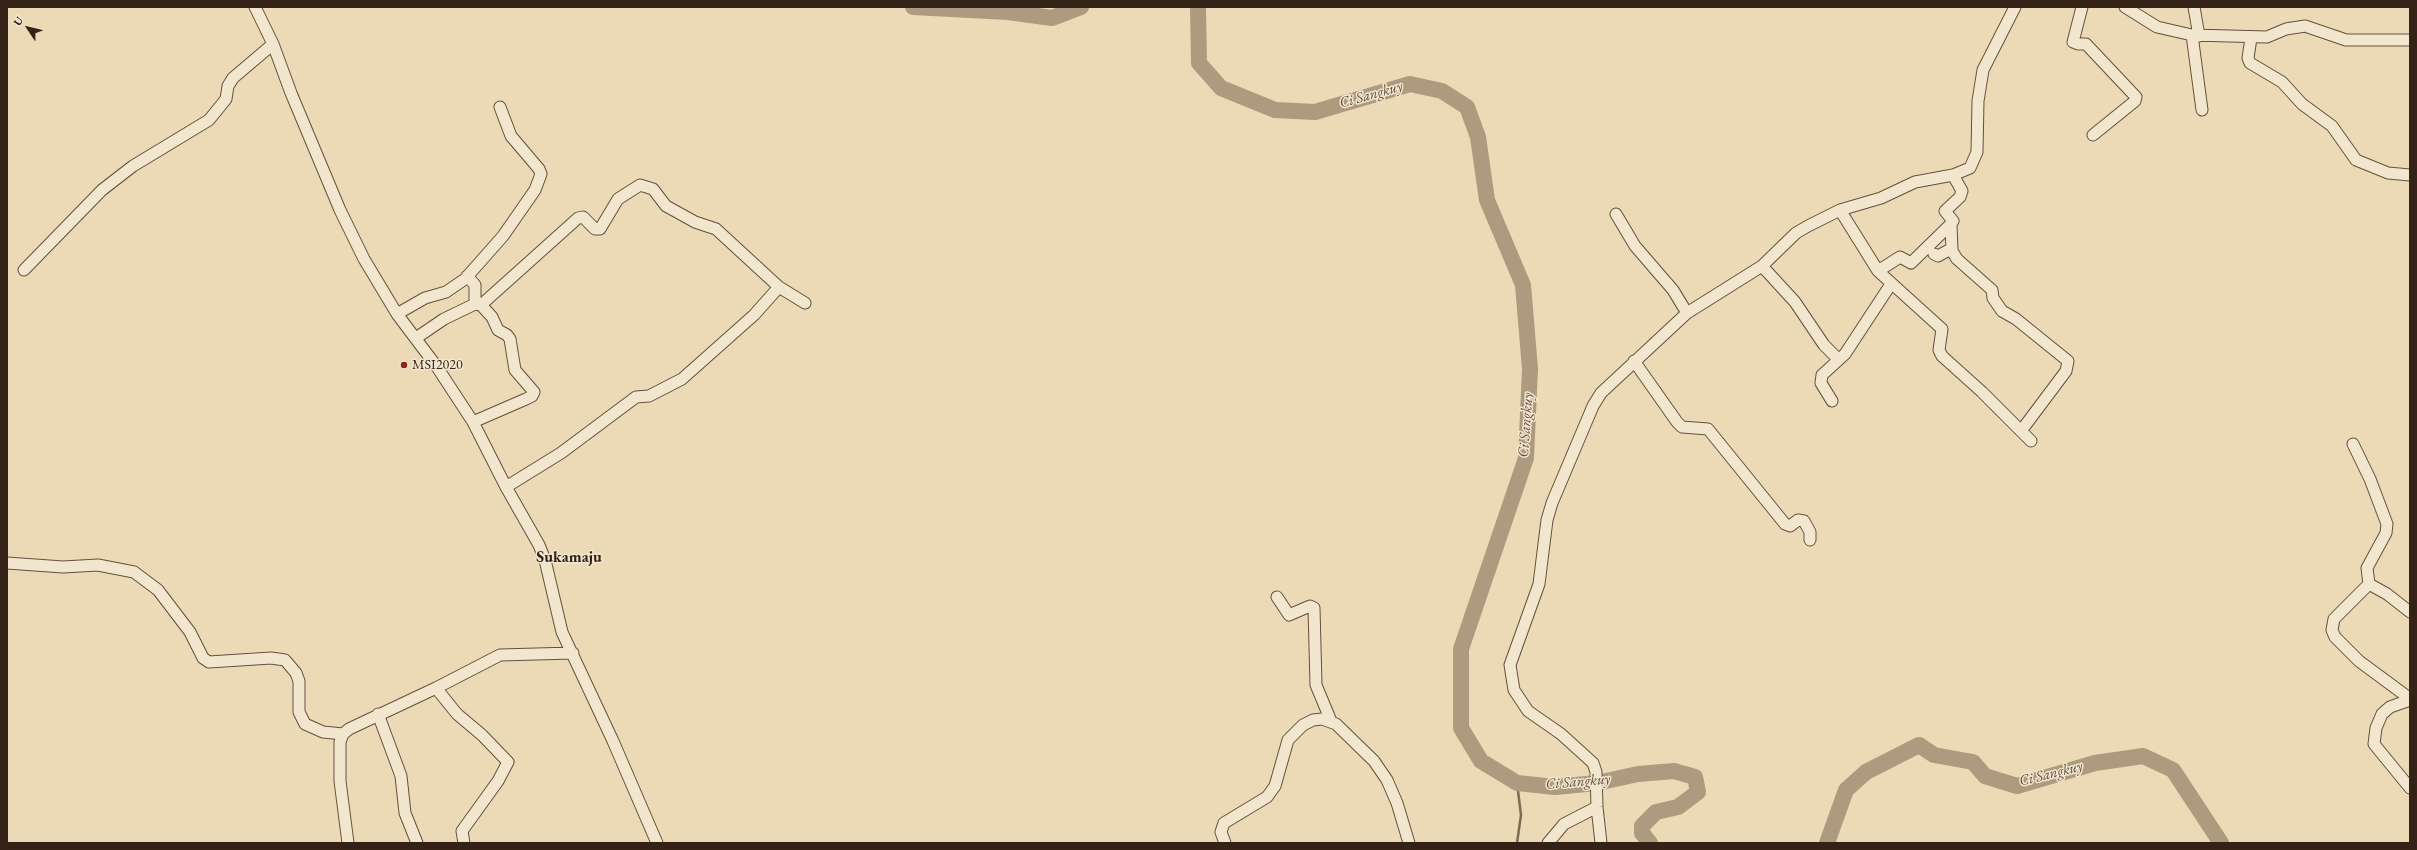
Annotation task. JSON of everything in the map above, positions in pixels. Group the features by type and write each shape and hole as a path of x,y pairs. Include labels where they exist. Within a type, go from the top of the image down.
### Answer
{"street":[{"path":"256,7 274,44 291,93 340,210 377,284 473,422 506,487 546,560 562,632 573,652 657,843"},
{"path":"1601,843 1596,772 1593,763 1588,756 1561,734 1542,723 1521,703 1514,690 1510,665 1539,584 1547,520 1552,503 1597,398 1634,361 1687,313 1762,266 1796,233 1840,210 1881,198 1915,182 1967,171 1976,159 1978,101 1983,70 2016,7"},
{"path":"2082,7 2073,42 2078,44 2086,44 2136,97 2135,101 2093,135"},
{"path":"2124,7 2157,27 2195,35 2251,38 2267,37 2286,29 2305,26 2346,40 2410,40"},
{"path":"2194,7 2202,110"},
{"path":"2251,38 2248,58 2250,63 2282,82 2302,104 2332,126 2356,160 2388,174 2410,175"},
{"path":"24,270 102,190 133,166 200,125 217,112 226,99 228,86 233,78 274,44"},
{"path":"397,314 425,298 446,292 467,276 503,236 528,202 541,174 535,162 511,136 500,106"},
{"path":"1953,175 1962,191 1960,197 1945,211 1953,221 1952,251 1957,259 1992,290 1993,298 2002,311 2016,319 2068,361 2066,371 2021,431"},
{"path":"416,338 444,319 478,305 578,218 582,217 595,229 600,229 618,199 640,185 653,189 666,206 695,222 716,229 779,286 805,303"},
{"path":"1840,210 1878,271 1942,329 1939,350 1947,363 1982,392 2031,441"},
{"path":"1616,214 1635,246 1673,290 1687,313"},
{"path":"1878,271 1900,257 1911,263 1952,224"},
{"path":"1934,254 1938,256 1949,250 1952,251"},
{"path":"1762,266 1795,302 1824,345 1838,360"},
{"path":"467,276 475,285 478,305 492,317 498,330 507,335 510,339 516,370 534,392 531,397 473,422"},
{"path":"1832,402 1821,380 1822,376 1845,354 1891,284"},
{"path":"506,487 561,453 636,397 649,396 682,379 754,315 779,286"},
{"path":"1634,361 1677,422 1682,427 1708,429 1785,524 1790,526 1798,520 1804,521 1810,532 1810,540"},
{"path":"2353,444 2370,479 2387,524 2386,533 2367,568 2369,584"},
{"path":"7,563 63,567 98,565 121,568 138,574 158,590 190,632 203,658 209,662 271,658 285,660 296,673 299,681 299,712 306,724 323,732 343,734 378,714 436,688 500,655 573,652"},
{"path":"2369,584 2387,594 2410,612"},
{"path":"2369,584 2334,619 2332,630 2334,637 2359,661 2407,697 2390,707 2382,714 2376,728 2374,744 2410,788"},
{"path":"1277,597 1289,615 1310,606 1314,608 1316,685 1331,721 1374,761 1387,780 1398,803 1409,843"},
{"path":"436,688 457,714 487,739 508,762 498,781 462,831 464,843"},
{"path":"378,714 401,776 405,813 417,843"},
{"path":"1225,843 1221,832 1224,823 1267,797 1275,786 1285,747 1293,734 1313,720 1331,721"},
{"path":"343,734 340,742 340,781 348,843"},
{"path":"1548,843 1564,824 1597,803"}],"waterway":[{"name":"Ci Sangkuy","path":"913,7 1008,12 1052,18 1081,7"},
{"name":"Ci Sangkuy","path":"1198,7 1199,63 1221,88 1275,110 1315,112 1410,84 1442,91 1467,107 1478,137 1487,200 1523,285 1530,369 1526,458 1461,649 1461,728 1481,761 1517,783 1555,787 1597,783 1638,774 1674,771 1695,777 1698,792 1678,807 1656,812 1642,826 1642,833 1650,843"},
{"name":"Ci Sangkuy","path":"1827,843 1846,790 1866,772 1919,745 1934,755 1973,762 1985,776 2017,786 2095,763 2143,756 2173,770 2221,843"},
{"path":"1517,783 1521,815 1517,843"}],"place":[{"name":"MSI2020","path":"404,365"}],"district":[{"name":"Sukamaju","path":"569,558"}]}
